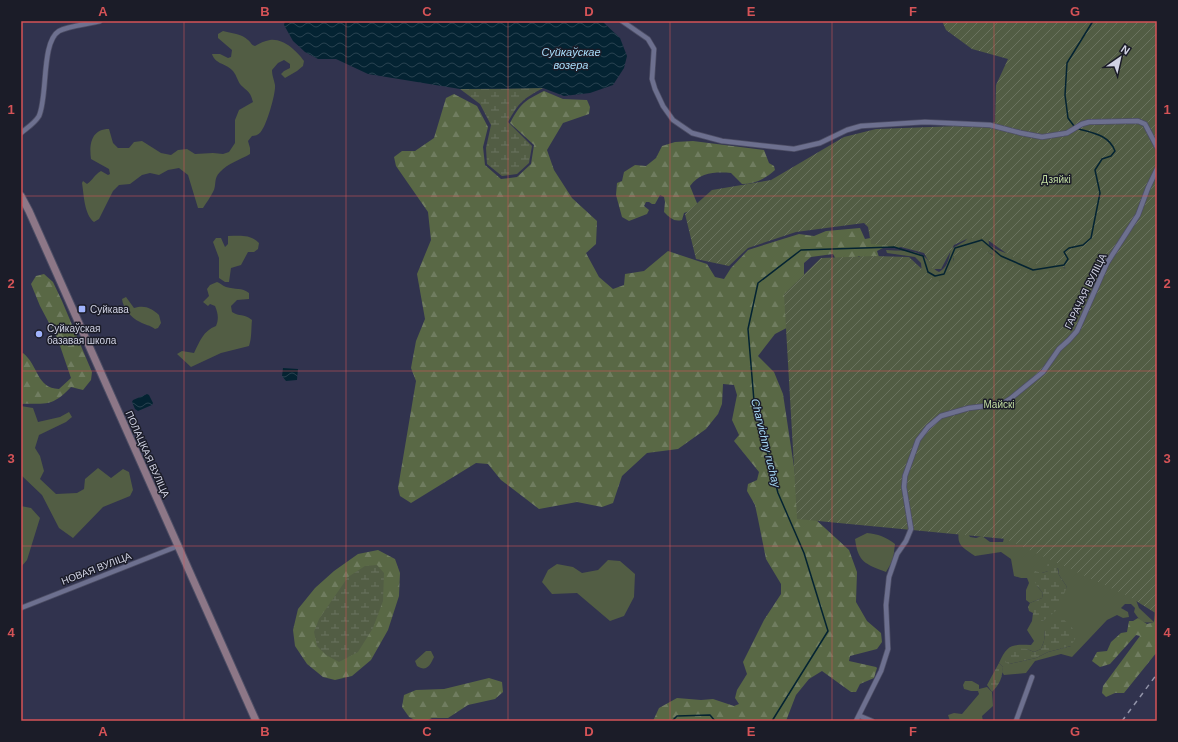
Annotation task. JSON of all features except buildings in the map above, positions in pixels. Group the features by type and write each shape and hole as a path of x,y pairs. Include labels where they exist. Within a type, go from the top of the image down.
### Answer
{"main road":[{"name":"ПОЛАЦКАЯ ВУЛІЦА","path":"21,196 256,721"}],"street":[{"path":"21,133 32,125 38,117 42,105 48,50 53,37 59,31 100,21"},
{"path":"622,21 648,38 654,50 652,79 655,89 673,120 692,133 722,142 794,149 820,143 847,130 861,126 925,122 990,125 1021,134 1042,137 1067,133 1082,124 1089,122 1138,121 1144,124 1157,147"},
{"name":"ГАРАЧАЯ ВУЛІЦА","path":"860,716 881,671 888,649 886,605 889,577 897,554 906,541 911,529 904,487 905,476 918,440 928,427 942,416 969,408 1002,404 1010,400 1043,372 1059,349 1077,331 1107,263 1138,216 1148,188 1157,169"},
{"name":"НОВАЯ ВУЛІЦА","path":"21,608 178,546"},
{"path":"1016,721 1032,678"},
{"path":"856,721 860,716 872,721"}],"green space":[{"name":"Майскі","path":"942,21 1157,21 1157,614 1128,596 1006,539 797,519 784,294 821,258 874,256 909,257 935,281 944,282 953,262 955,251 980,247 997,258 1032,275 1066,268 1055,265 1036,264 1010,256 985,238 969,238 954,245 941,269 933,269 924,253 901,247 871,244 868,227 864,223 796,232 748,248 729,266 696,259 685,214 712,190 771,180 844,137 876,129 957,126 984,127 995,122 996,85 1008,59 972,49 946,30"},
{"path":"223,31 243,36 255,46 268,40 280,41 294,49 304,61 303,66 285,78 281,74 290,68 290,64 284,60 278,63 272,70 275,85 273,101 261,131 255,136 252,136 248,141 250,154 230,164 220,172 213,192 203,208 198,208 188,175 179,168 168,170 159,175 150,173 142,175 130,184 119,185 113,191 99,219 94,222 86,209 82,183 83,181 87,184 101,171 108,175 110,174 109,169 91,159 90,148 92,139 98,132 109,129 113,143 118,148 129,148 134,142 142,141 161,153 171,155 178,150 187,149 195,154 223,154 229,152 235,143 235,120 239,110 253,102 249,93 240,84 233,72 213,57 212,54 220,54 228,58 231,57 232,50 218,38 218,34"},
{"path":"543,88 522,102 508,122 532,146 529,163 517,174 502,176 487,164 486,148 491,125 480,104 460,89"},
{"path":"544,91 563,99 587,100 590,107 589,114 563,123 547,150 554,170 572,198 597,221 596,244 586,253 599,277 613,289 624,285 625,274 644,271 668,251 707,264 715,277 724,279 731,268 748,250 799,234 814,236 826,231 860,228 865,239 876,237 901,245 899,248 885,247 877,251 882,266 870,264 859,256 848,263 838,263 833,254 811,257 804,263 804,295 798,322 775,334 758,356 774,372 783,394 797,487 802,507 849,550 857,572 856,602 867,621 881,633 882,642 877,649 850,656 849,661 877,668 874,678 860,684 856,692 851,692 822,671 809,679 796,695 786,721 653,721 659,708 677,698 701,700 713,699 734,706 739,704 735,698 737,690 747,674 743,662 764,620 781,594 781,584 766,559 755,505 747,491 748,484 757,480 759,472 734,441 739,435 732,420 737,395 734,385 723,384 722,404 718,414 706,429 678,449 647,453 622,476 613,503 602,507 577,502 539,509 501,480 488,464 476,463 411,503 400,496 398,488 416,381 411,368 416,341 425,319 417,274 431,240 428,212 396,166 394,157 402,151 415,151 434,138 446,98 454,94 477,106 488,127 483,147 485,165 501,179 517,177 531,164 534,145 510,123 524,103"},
{"path":"693,141 764,150 769,163 774,166 775,170 760,180 747,184 742,184 731,173 714,173 703,175 694,181 690,186 699,208 684,213 682,220 672,219 664,212 664,197 660,195 655,204 646,202 644,206 649,210 647,214 629,221 622,217 616,195 617,183 622,181 624,172 635,165 646,166 656,158 662,146 675,142"},
{"path":"980,225 988,233 989,245 1015,256 1062,265 1066,272 1046,282 999,267 992,254 979,249 957,253 953,259 954,266 943,287 922,274 921,263 915,257 887,253 886,250 907,251 922,255 933,268 939,272 946,265 951,249 965,241"},
{"path":"228,236 248,237 259,243 258,249 254,252 248,252 241,265 231,268 229,282 225,282 219,278 219,258 213,242 216,238 221,238 225,247 228,244"},
{"path":"44,274 53,282 62,301 92,372 91,380 83,390 71,387 59,398 49,403 21,404 21,354 23,353 28,358 42,381 52,388 59,389 71,378 58,340 40,306 31,284 36,276"},
{"path":"217,282 226,287 241,289 249,293 249,299 237,300 231,306 232,312 246,316 252,320 249,346 221,353 191,367 177,354 182,351 194,353 205,334 216,326 218,316 215,306 210,304 208,306 203,302 209,296 207,289 210,285"},
{"path":"126,297 134,308 148,308 159,315 161,323 158,328 155,329 142,323 131,315 126,309 122,299"},
{"path":"21,406 33,408 38,422 60,417 69,412 72,417 66,422 39,435 35,448 40,456 44,471 40,479 56,494 77,493 84,489 85,479 98,468 111,478 123,469 129,472 133,490 130,496 103,507 73,538 59,528 42,495 21,475"},
{"path":"21,506 31,508 40,518 27,560 21,567"},
{"path":"1006,529 1133,592 1139,608 1154,622 1147,623 1142,621 1134,612 1135,608 1131,604 1125,604 1121,608 1128,612 1129,617 1123,618 1117,615 1107,620 1072,657 1061,654 1035,661 1026,673 1004,675 1002,672 1003,667 999,663 1007,649 1019,645 1031,645 1034,641 1027,630 1032,621 1043,621 1067,587 1059,575 1058,568 1042,573 1037,586 1043,593 1042,598 1030,603 1026,600 1026,590 1029,583 1027,578 1014,576 1011,559 1001,552 975,556 964,549 958,536 959,531 967,532 970,537 976,538 982,536 990,542 1003,542","holes":["1045,630 1071,646 1048,652 1036,658 1009,664 1027,649 1034,652 1041,649 1044,641"]},
{"path":"867,533 882,536 895,544 893,560 886,572 868,564 858,553 855,539"},
{"path":"378,550 395,559 400,573 399,596 388,630 371,660 352,676 335,680 323,677 307,664 295,646 293,630 298,609 315,588 334,571 358,554"},
{"path":"1049,559 1056,561 1059,575 1067,587 1057,610 1043,621 1032,621 1033,613 1029,611 1028,607 1030,603 1042,598 1043,593 1037,586 1032,576 1035,571 1042,573 1048,571 1047,566"},
{"path":"608,560 620,561 635,574 634,597 624,616 610,621 577,593 552,594 542,582 548,570 557,564 573,567 582,573 598,570"},
{"path":"377,565 384,573 383,601 373,628 358,652 339,662 326,655 317,646 314,632 319,619 348,577 365,566"},
{"path":"1157,608 1157,652 1124,693 1115,693 1106,697 1102,693 1103,686 1140,636 1136,635 1110,664 1100,667 1092,661 1097,652 1107,651 1111,642 1121,633 1127,632 1129,621 1133,621 1138,618 1147,624 1154,622 1155,609"},
{"path":"1064,620 1076,633 1076,637 1071,646 1048,652 1036,658 1009,664 1005,662 1014,648 1027,649 1034,652 1041,649 1044,641 1045,630 1053,621"},
{"path":"426,651 431,651 434,657 427,667 420,668 417,666 415,661"},
{"path":"999,663 1003,667 1002,674 999,683 992,692 987,685"},
{"path":"489,678 502,682 503,692 495,699 468,705 448,718 432,718 426,721 417,721 409,717 402,707 404,695 416,690 444,689"},
{"path":"965,681 972,681 979,685 979,689 987,687 992,692 993,706 982,716 983,721 950,721 948,715 954,713 962,714 979,694 978,691 964,689 963,685"}],"water":[{"name":"Суйкаўскае возера","path":"285,21 601,21 620,38 627,56 624,68 613,85 590,93 564,96 543,88 460,89 368,74 336,59 318,59 305,52 293,41 284,25"},
{"path":"283,368 298,369 297,380 286,381 282,376"},
{"path":"147,394 153,403 152,405 138,411 135,409 132,402 133,400"}],"waterway":[{"name":"Charvichny ruchay","path":"1074,126 1068,118 1065,95 1067,63 1093,21"},
{"name":"Charvichny ruchay","path":"772,721 828,631 804,553 778,493 754,401 748,329 758,283 801,250 894,247 923,256 928,272 935,276 944,274 955,248 982,240 1001,256 1033,270 1064,265 1068,259 1064,252 1069,248 1083,245 1091,238 1100,193 1095,170 1102,159 1111,156 1115,151 1109,141 1105,138 1079,129"},
{"name":"Charvichny ruchay","path":"672,721 677,716 710,715 715,721"}],"railway":[{"path":"1122,721 1157,674"}],"place":[{"name":"Суйкава","path":"82,309"},
{"name":"Суйкаўская базавая школа","path":"39,334"}],"park label":[{"name":"Дзяйкі","path":"1056,179"}]}
